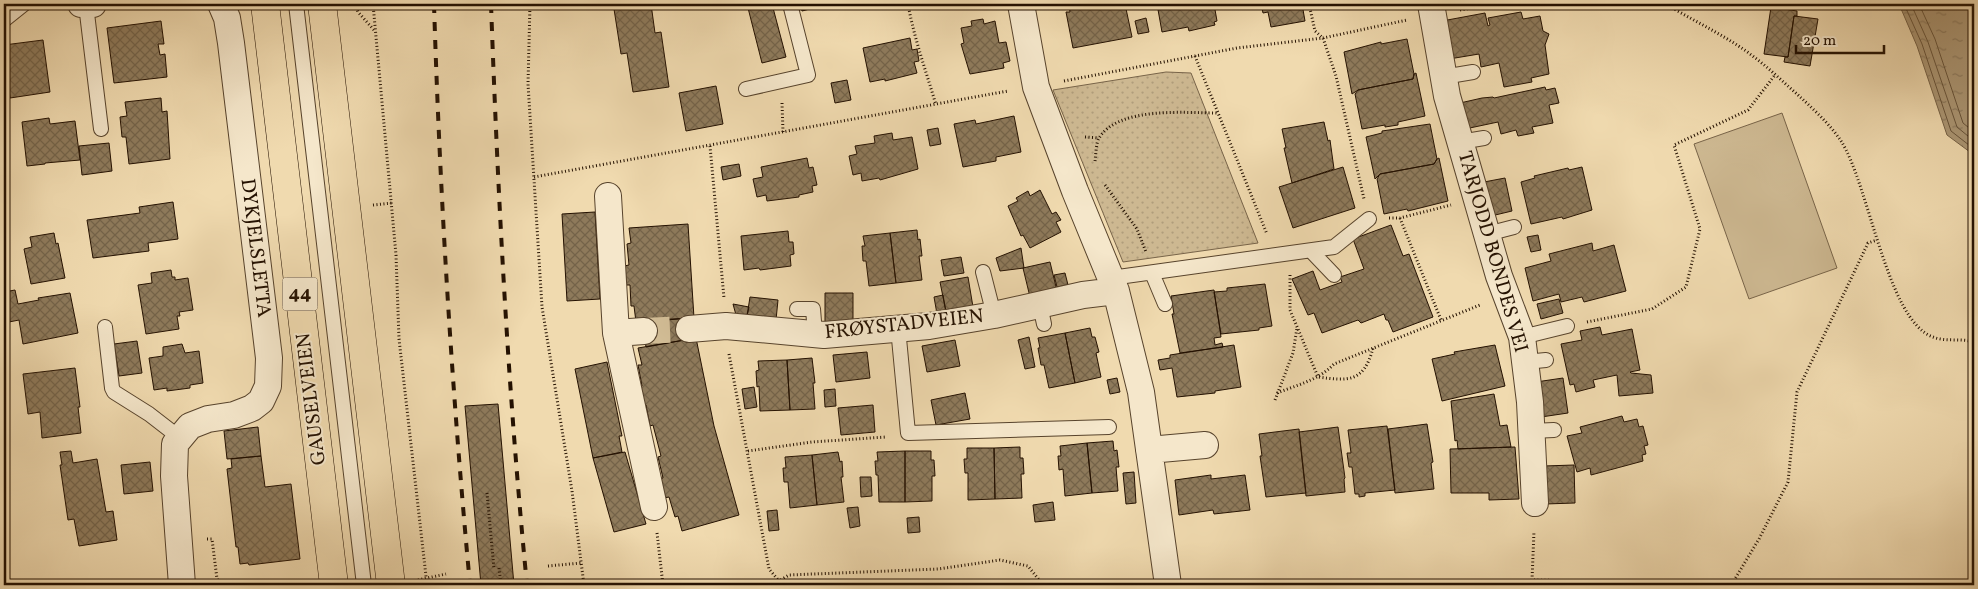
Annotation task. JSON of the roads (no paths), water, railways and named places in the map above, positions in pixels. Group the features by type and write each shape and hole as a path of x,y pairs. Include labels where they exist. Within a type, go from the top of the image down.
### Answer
{"main road":[{"name":"GAUSELVEIEN","path":"265,4 334,585"},
{"path":"322,4 390,585"}],"street":[{"name":"DYKJELSLETTA","path":"180,438 190,426 208,418 234,415 252,408 261,401 268,386 269,358 236,87 227,18 221,4"},
{"path":"1021,4 1036,87 1075,191 1114,284 1141,392 1168,585"},
{"name":"TARJODD BONDES VEI","path":"1432,9 1438,77 1462,139 1475,197 1487,234 1510,282 1524,350 1534,436 1536,503"},
{"path":"608,196 616,333 654,507"},
{"name":"FRØYSTADVEIEN","path":"689,329 726,326 816,334 928,326 994,315 1042,314 1083,295 1114,284"},
{"path":"616,333 644,331"},
{"path":"180,438 175,444 174,453 182,585"},
{"path":"1149,450 1204,445"}],"lane":[{"path":"4,20 24,4"},
{"path":"87,4 102,130"},
{"path":"296,4 364,585"},
{"path":"746,89 808,75 790,4"},
{"path":"1438,77 1472,72"},
{"path":"1114,284 1152,272 1312,252 1334,247 1368,219"},
{"path":"1487,234 1514,227"},
{"path":"1312,252 1334,275"},
{"path":"983,272 994,315"},
{"path":"1152,272 1164,304"},
{"path":"797,309 813,309 816,334"},
{"path":"1524,350 1567,326"},
{"path":"104,327 114,392 149,414 180,438"},
{"path":"898,328 908,433 1109,427"}],"water":[{"path":"1899,4 1974,4 1974,155 1947,135 1917,46"}],"tunnel":[{"path":"644,331 689,329"}],"railway":[{"path":"434,4 448,295 470,585"},
{"path":"491,4 504,295 527,585"}]}
